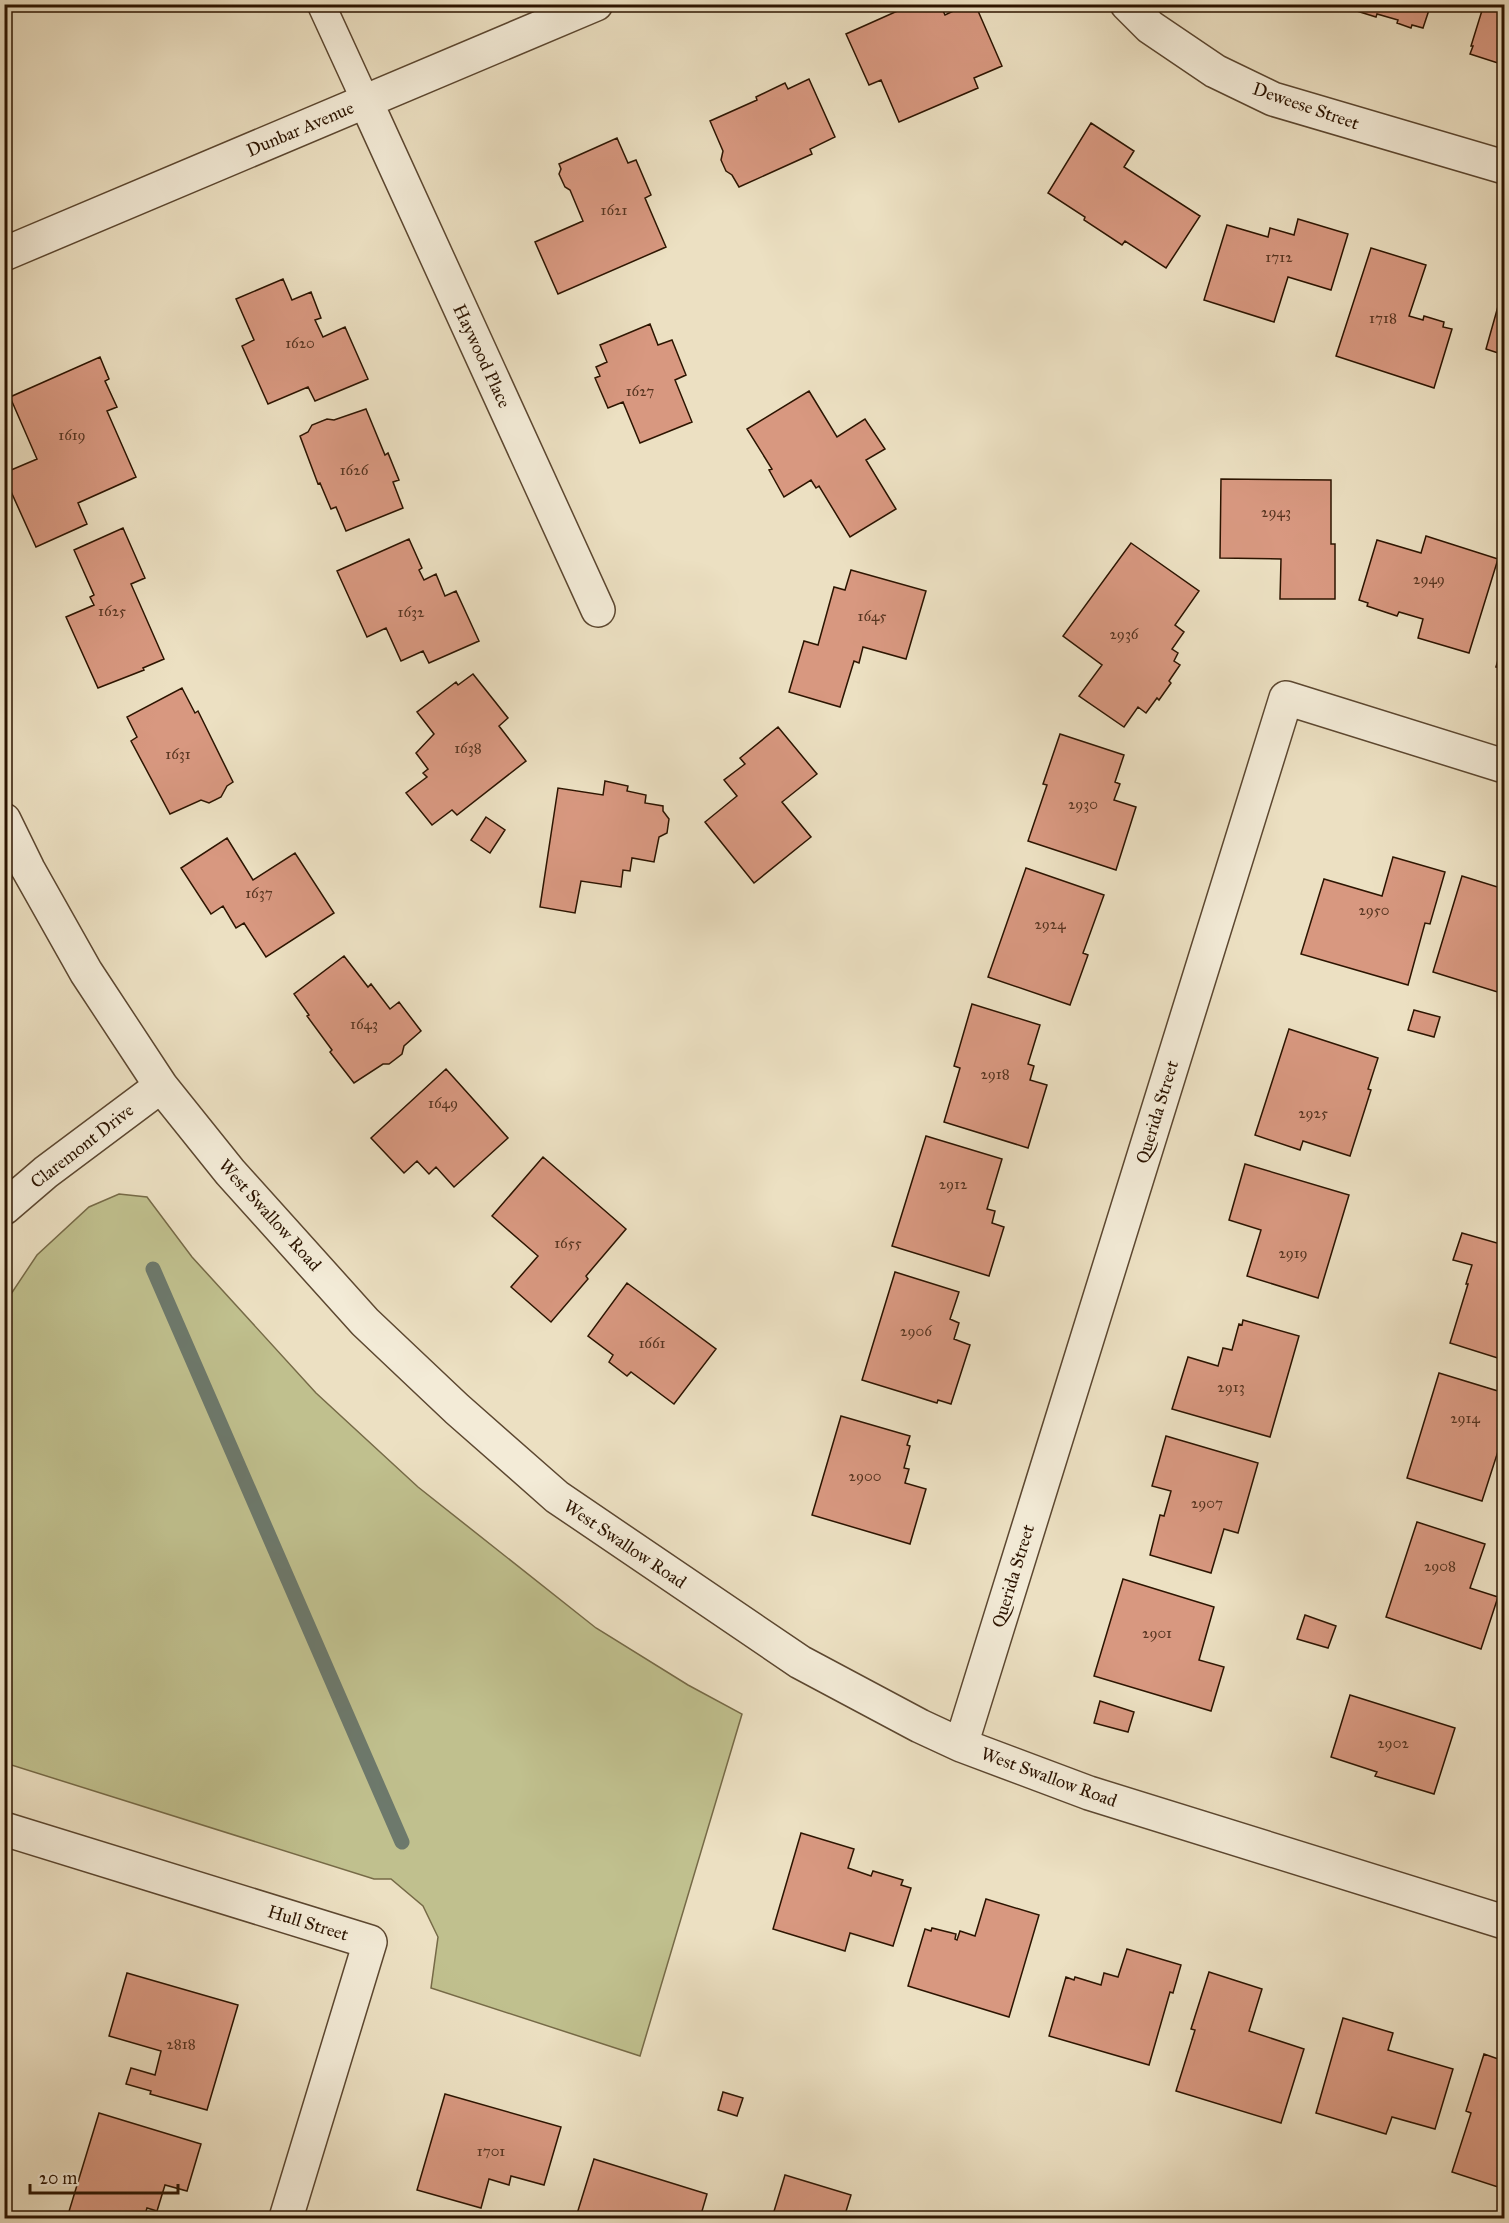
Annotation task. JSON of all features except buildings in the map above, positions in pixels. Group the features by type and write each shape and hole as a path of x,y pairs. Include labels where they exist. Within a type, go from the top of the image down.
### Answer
{"street":[{"name":"Dunbar Avenue","path":"4,254 596,4"},
{"name":"Deweese Street","path":"1127,4 1150,27 1215,71 1273,99 1504,167"},
{"name":"Haywood Place","path":"366,102 598,610"},
{"name":"Querida Street","path":"961,1745 1286,698 1504,766"},
{"name":"West Swallow Road","path":"4,820 28,869 86,972 161,1086 230,1172 365,1322 456,1409 557,1497 800,1662 920,1726 961,1745 1089,1793 1504,1922"},
{"name":"Claremont Drive","path":"4,1208 46,1172 161,1086"},
{"name":"Hull Street","path":"4,1829 370,1942 286,2218"}],"lane":[{"path":"321,4 366,102"}],"green space":[{"path":"119,1194 147,1197 192,1257 316,1393 418,1487 596,1628 688,1685 742,1714 640,2056 431,1988 438,1937 423,1906 391,1879 374,1879 5,1763 5,1303 37,1255 89,1207"}],"waterway":[{"path":"153,1269 402,1842"}]}
